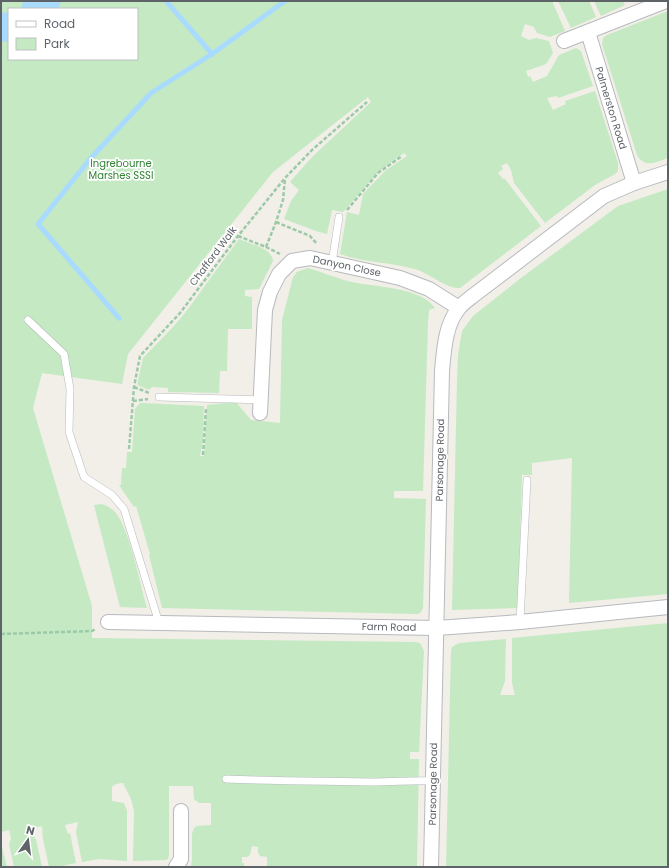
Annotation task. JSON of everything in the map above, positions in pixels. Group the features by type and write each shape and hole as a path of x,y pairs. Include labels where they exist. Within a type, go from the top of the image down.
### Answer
{"street":[{"path":"564,41 666,1"},
{"name":"Palmerston Road","path":"588,32 634,183"},
{"name":"Parsonage Road","path":"431,867 442,371 445,340 451,322 459,308 604,196 634,183 668,172"},
{"name":"Danyon Close","path":"292,261 310,258 400,278 429,289 459,308"},
{"path":"261,407 265,310 270,292 279,274 292,261"},
{"name":"Farm Road","path":"108,622 437,628 520,622 668,607"},
{"path":"176,867 181,859 181,811"}],"lane":[{"path":"332,263 339,217"},
{"path":"28,320 64,354 70,389 70,432 84,477 112,495 124,509 159,623"},
{"path":"159,397 206,398 261,407"},
{"path":"520,622 527,480"},
{"path":"226,779 378,782 409,780 433,781"}],"path":[{"name":"Chafford Walk","path":"129,449 134,387 140,356 180,313 238,236 285,178 312,150 367,102"},
{"path":"339,217 378,173 402,156"},
{"path":"266,247 283,200 285,178"},
{"path":"276,222 310,236 332,263"},
{"path":"238,236 266,247 292,261"},
{"path":"203,455 206,398"},
{"path":"1,634 92,631"}],"green space":[{"name":"Ingrebourne Marshes SSSI","path":"1,1 552,1 565,31 550,37 537,33 534,27 525,24 521,36 529,40 536,38 549,41 553,53 546,64 526,71 528,77 530,76 533,82 547,76 559,55 576,48 581,51 593,86 558,98 557,96 547,98 553,110 566,104 565,101 595,91 618,163 618,171 615,174 595,185 545,223 514,183 511,170 507,163 501,166 503,169 498,173 503,179 505,179 541,226 460,288 455,288 444,284 423,272 408,267 359,259 340,254 347,212 359,215 363,194 385,171 407,156 404,153 378,172 343,212 332,210 327,234 284,219 291,201 299,190 290,182 312,157 371,102 368,97 273,172 128,354 122,384 42,373 33,408 92,606 92,638 420,643 424,651 419,752 410,752 410,759 419,759 417,867 267,867 267,857 260,856 258,847 252,846 250,855 247,857 242,857 244,867 191,867 192,834 194,828 197,826 211,825 211,803 199,803 194,799 193,786 169,786 169,855 168,859 165,860 133,861 134,811 131,799 123,783 117,784 111,788 112,801 124,803 127,811 127,861 99,859 82,862 76,832 78,822 65,825 68,834 70,833 76,863 49,867 43,839 42,826 30,829 32,835 34,835 36,839 42,867 14,867 9,844 11,839 9,830 1,832"},
{"path":"558,1 589,1 596,17 571,28"},
{"path":"594,1 623,1 625,5 601,16"},
{"path":"668,11 668,158 647,163 640,159 637,155 602,44 603,38 607,35"},
{"path":"668,189 668,594 569,603 572,458 532,463 532,475 522,475 518,608 452,610 457,380 458,355 462,331 473,316 521,278 618,206"},
{"path":"239,239 265,250 272,257 273,261 259,289 245,290 245,296 252,297 252,329 228,329 227,371 220,371 219,393 168,392 168,388 152,387 149,390 137,385 143,358 185,313"},
{"path":"308,268 346,281 408,292 428,301 435,308 429,310 428,322 423,491 394,491 394,498 426,499 423,608 418,614 162,608 150,554 136,506 134,507 119,485 121,485 122,468 126,468 127,452 132,452 135,409 140,403 204,406 203,441 200,456 204,456 207,405 236,402 251,420 280,423 282,320 293,277 297,272"},
{"path":"102,504 115,512 125,531 134,558 147,608 120,607 94,505"},
{"path":"668,623 668,867 446,867 452,647 459,643 506,639 505,681 500,695 515,695 512,683 512,638"},
{"path":"1,846 2,847 7,867 1,867"}],"waterway":[{"path":"37,8 46,1"},
{"path":"166,1 212,54"},
{"path":"119,318 38,224 90,159 151,93 212,54 285,1"},
{"path":"1,27 8,27"}]}
